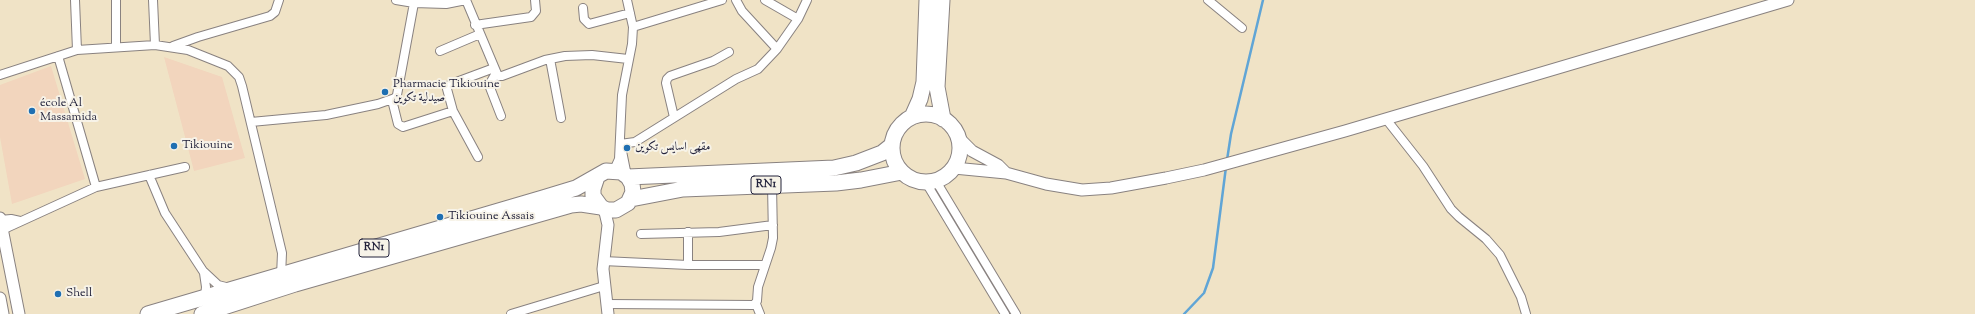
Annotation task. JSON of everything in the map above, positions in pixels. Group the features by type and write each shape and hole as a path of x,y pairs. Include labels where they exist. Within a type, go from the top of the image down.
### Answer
{"highway":[{"path":"912,117 920,99 924,82 927,0"},
{"path":"942,0 937,87 943,119"},
{"path":"928,114 943,119 950,124 958,138 960,153 954,168 945,176 931,181 912,179 902,172 896,164 892,145 896,133 902,123 912,117 928,114"},
{"name":"RN1","path":"148,314 576,188 598,177 606,171 623,174 834,168 856,163 882,153 892,145"},
{"name":"RN1","path":"202,314 295,284 571,205 602,207 613,210 626,204 683,189 809,184 861,180 902,172"},
{"path":"623,174 632,184 633,192 626,204"},
{"path":"598,177 594,183 593,196 602,207"}],"street":[{"path":"75,0 77,50"},
{"path":"116,0 116,47"},
{"path":"153,0 155,45"},
{"path":"172,46 198,36 270,16 275,12 279,0"},
{"path":"396,0 414,3 446,4 466,0 495,71 502,76 550,59 565,56 592,55 628,59"},
{"path":"475,25 531,17 536,12 535,0"},
{"path":"623,174 619,159 622,95 633,27 627,0"},
{"path":"633,27 722,0"},
{"path":"736,0 742,11 777,49"},
{"path":"765,0 780,4 798,19"},
{"path":"620,144 636,142 736,79 758,69 777,49 798,19 807,0"},
{"path":"1208,0 1242,28"},
{"path":"954,168 1006,173 1046,184 1082,190 1126,186 1204,170 1386,119 1788,0"},
{"path":"251,122 326,115 392,100 397,95 414,3"},
{"path":"583,8 584,19 589,24 630,13"},
{"path":"440,51 480,34"},
{"path":"0,75 77,50 155,45 172,46 228,66 234,71 242,86 282,253 281,276"},
{"path":"674,117 666,83 667,79 670,76 713,61 729,52"},
{"path":"58,56 96,188"},
{"path":"550,59 561,118"},
{"path":"478,157 453,111 448,86 495,71"},
{"path":"495,71 489,85 500,116"},
{"path":"392,100 398,124 403,127 453,111"},
{"path":"1386,119 1423,166 1451,209 1486,239 1500,255 1521,298 1526,314"},
{"path":"958,138 972,151 998,165 1006,173"},
{"path":"620,144 623,174"},
{"path":"19,314 1,223 13,226 20,221 58,206 96,188 185,167"},
{"path":"148,175 165,213 203,271 218,285 231,288 240,288"},
{"path":"931,181 1005,314"},
{"path":"931,181 1016,314"},
{"path":"760,314 756,304 758,287 771,248 773,225 772,185"},
{"path":"608,235 626,204"},
{"path":"602,207 608,225 608,235 603,260 607,309 751,306 756,304"},
{"path":"641,234 739,230 773,225"},
{"path":"688,232 688,264"},
{"path":"282,253 289,264 300,269"},
{"path":"603,260 688,264 766,265"},
{"path":"203,271 206,287 205,298"},
{"path":"511,314 604,286"},
{"path":"0,298 3,314"}],"shaded area":[{"path":"164,57 222,77 245,158 194,171"},
{"name":"école Al Massamida","path":"51,66 85,179 12,204 0,137 0,85"}],"waterway":[{"path":"1227,160 1231,134 1263,0"},
{"path":"1184,314 1204,293 1213,268 1226,167"}],"place":[{"name":"Pharmacie Tikiouine صيدلية تكوين","path":"385,92"},
{"name":"école Al Massamida","path":"32,111"},
{"name":"Tikiouine","path":"174,146"},
{"name":"مقهى اسايس تكوين","path":"627,148"},
{"name":"Tikiouine Assais","path":"440,217"},
{"name":"Shell","path":"58,294"}]}
